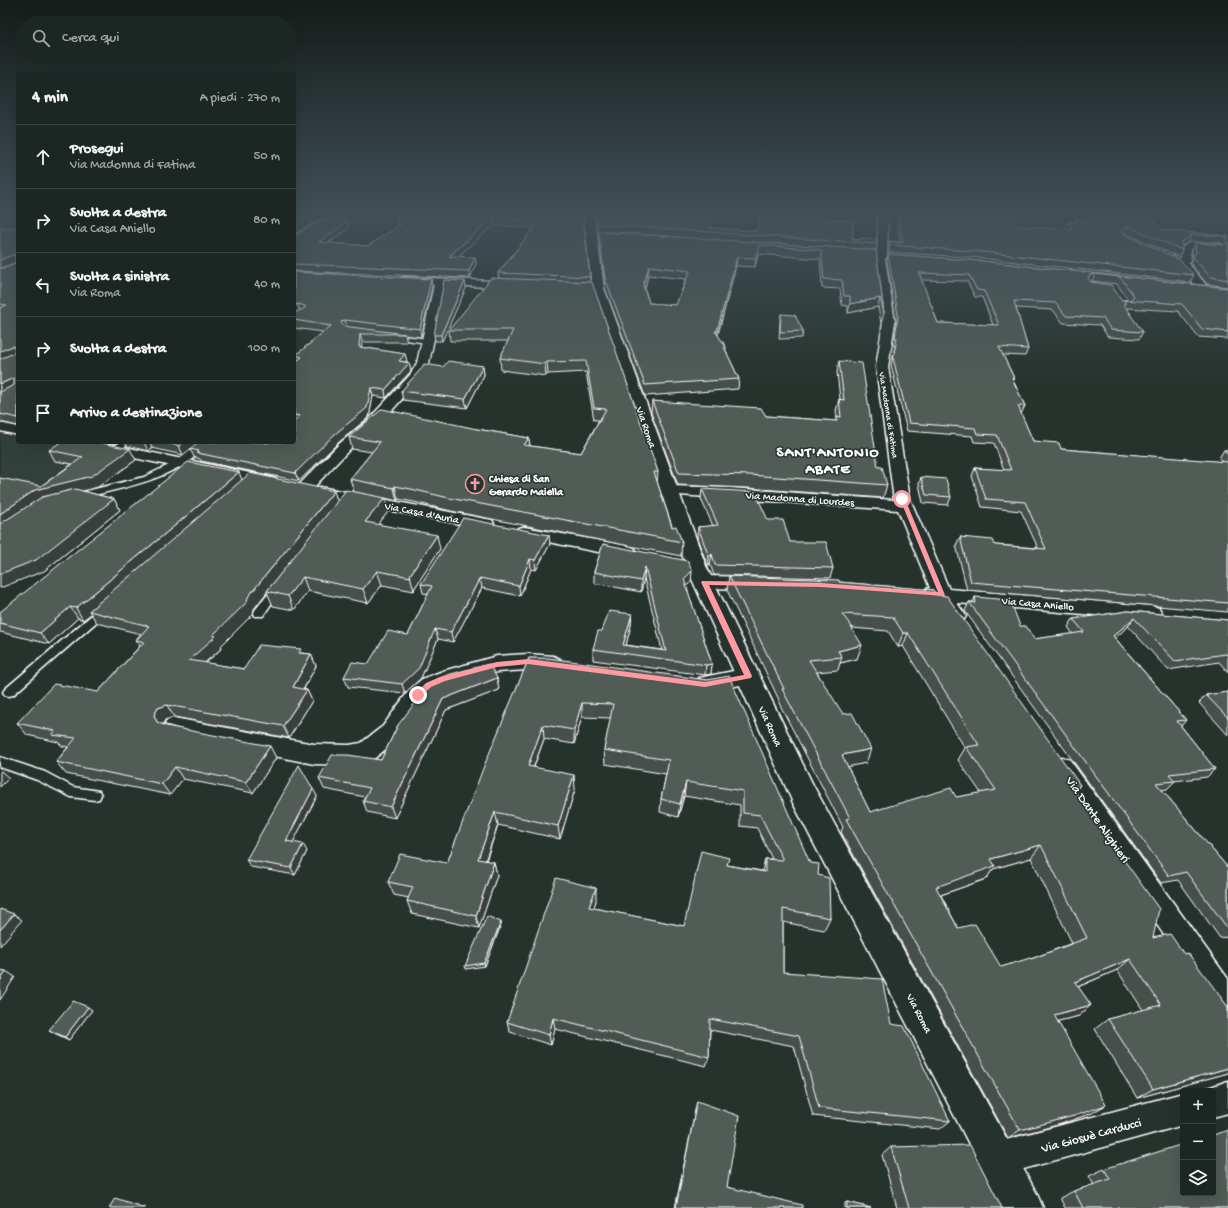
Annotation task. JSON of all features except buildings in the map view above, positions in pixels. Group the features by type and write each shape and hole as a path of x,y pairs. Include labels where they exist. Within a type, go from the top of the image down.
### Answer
{"main road":[{"name":"Via Roma","path":"592,271 593,288 670,491 694,570 748,676 802,794 1023,1208"}],"street":[{"name":"Via Madonna di Fatima","path":"882,271 889,322 882,367 902,499 930,594"},
{"path":"1189,271 1202,287"},
{"path":"394,279 525,286"},
{"path":"292,487 361,434 372,424 415,376 423,363 440,281"},
{"path":"1186,286 1215,289"},
{"path":"0,427 16,431"},
{"name":"Via Casa d'Auria","path":"100,444 121,446 249,484 292,487 346,501 461,523 506,528 642,555"},
{"path":"153,495 185,464"},
{"name":"Via Madonna di Lourdes","path":"670,491 730,493 905,506"},
{"path":"694,570 766,584"},
{"path":"930,594 969,634"},
{"name":"Via Casa Aniello","path":"930,594 1172,615"},
{"path":"174,727 314,754 349,755 367,751 391,732 418,695 429,685 443,679 497,664 528,662 573,666"},
{"path":"689,683 705,685 748,676"},
{"name":"Via Dante Alighieri","path":"1051,751 1228,1004"},
{"path":"1216,1100 1228,1096"},
{"name":"Via Giosuè Carducci","path":"998,1159 1180,1110"}],"lane":[{"path":"384,336 428,341"},
{"path":"67,499 147,479 185,464 204,444"},
{"path":"259,613 282,583"},
{"path":"9,692 111,604"},
{"path":"0,762 41,776 72,792 95,795"}],"shaded area":[{"path":"0,433 16,437 16,444 58,444 108,453 0,530"}],"place":[{"name":"Chiesa di San Gerardo Maiella","path":"475,484"}],"district":[{"name":"SANT'ANTONIO ABATE","path":"828,460"}],"route":[{"path":"418,695 429,685 443,679 497,664 528,662 550,663 705,685 748,676 704,582 821,585 942,595 902,499"}]}
